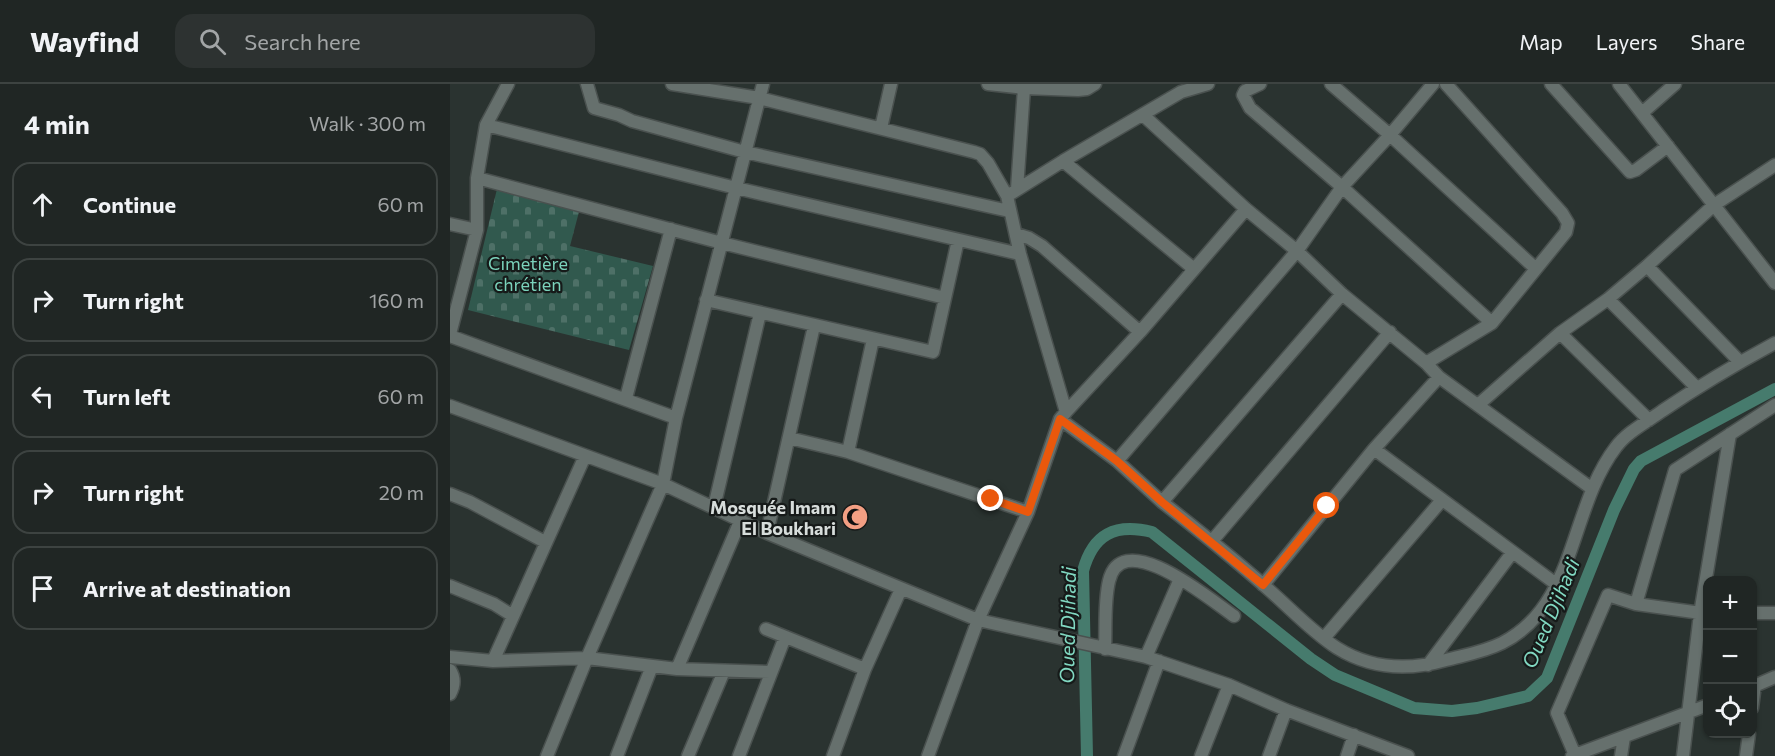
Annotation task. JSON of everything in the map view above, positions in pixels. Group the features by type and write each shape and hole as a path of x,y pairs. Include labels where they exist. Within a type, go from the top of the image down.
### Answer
{"street":[{"path":"508,84 486,125 477,178 477,230 450,335 676,418"},
{"path":"587,84 594,108 632,121 745,152 1009,211"},
{"path":"672,84 759,98 963,148 980,154 1012,193"},
{"path":"547,756 586,658 663,484 676,418 763,84"},
{"path":"881,128 891,84"},
{"path":"988,84 1078,90 1087,89 1095,84"},
{"path":"1012,193 1181,92 1208,84"},
{"path":"1260,84 1245,91 1243,95 1246,103 1492,323"},
{"path":"1331,84 1535,268"},
{"path":"1117,461 1297,251 1342,187 1433,84"},
{"path":"1426,363 1492,323 1566,232 1568,223 1446,84"},
{"path":"1551,84 1628,171 1636,170 1668,146"},
{"path":"1619,84 1714,205 1770,266 1775,283"},
{"path":"1642,113 1675,84"},
{"path":"1024,88 1009,211 1063,416 1324,638 1343,651 1374,664 1405,668 1483,652 1509,639 1536,618 1545,606 1567,562 1591,488 1616,447 1649,420 1697,388 1775,343"},
{"path":"1143,115 1246,209 1297,251 1342,294 1390,332 1439,377 1591,488"},
{"path":"486,125 736,189 1020,254"},
{"path":"1063,161 1194,269"},
{"path":"1478,405 1560,333 1608,299 1647,266 1714,205 1775,165"},
{"path":"477,178 722,243 945,298"},
{"path":"930,756 978,620 1028,512 1063,416 1140,332 1246,209"},
{"path":"450,224 477,230"},
{"path":"626,398 671,229"},
{"path":"1016,234 1029,238 1042,246 1140,332"},
{"path":"706,300 933,352 958,240"},
{"path":"1647,266 1740,362"},
{"path":"450,283 463,286"},
{"path":"1162,502 1342,294"},
{"path":"1608,299 1697,388"},
{"path":"714,507 760,313"},
{"path":"767,533 814,326"},
{"path":"1212,541 1390,332"},
{"path":"1560,333 1649,420"},
{"path":"848,452 873,339"},
{"path":"1263,585 1374,449 1439,377"},
{"path":"1636,604 1675,470 1775,405"},
{"path":"450,406 663,484 767,533 978,620 1146,657 1229,685 1286,710 1408,756"},
{"path":"1709,576 1730,434"},
{"path":"789,438 848,452 1028,512"},
{"path":"1374,449 1556,584"},
{"path":"494,661 585,456"},
{"path":"450,494 470,502 545,542"},
{"path":"1324,638 1442,500"},
{"path":"677,669 741,519"},
{"path":"1428,665 1512,553"},
{"path":"1100,648 1109,580 1117,565 1122,562 1135,560 1148,562 1180,579 1234,616"},
{"path":"1146,657 1180,579"},
{"path":"450,586 494,604 513,616"},
{"path":"832,756 865,669 901,589"},
{"path":"1703,614 1636,604 1608,595 1557,713 1574,755 1703,706"},
{"path":"1757,613 1775,613"},
{"path":"1683,756 1703,620"},
{"path":"766,629 865,669"},
{"path":"739,756 785,637"},
{"path":"450,657 494,661 586,658 677,669 770,672"},
{"path":"1124,756 1158,661"},
{"path":"617,756 652,666"},
{"path":"450,670 454,683 450,694"},
{"path":"688,756 724,670"},
{"path":"1757,685 1775,677"},
{"path":"1201,756 1229,685"},
{"path":"1269,756 1286,710"},
{"path":"1347,756 1354,735"},
{"path":"1621,756 1624,737"},
{"path":"1746,756 1748,738"}],"green space":[{"name":"Cimetière chrétien","path":"497,189 580,208 570,246 653,266 629,350 468,310"}],"waterway":[{"name":"Oued Djihadi","path":"1087,756 1083,571 1093,548 1107,534 1127,529 1152,532 1311,659 1335,675 1414,708 1452,711 1477,708 1528,696 1547,678 1614,510 1634,469 1641,461 1775,389"}],"place":[{"name":"Mosquée Imam El Boukhari","path":"855,517"}],"route":[{"path":"991,499 1028,512 1060,419 1117,461 1162,502 1263,585 1327,506"}]}
